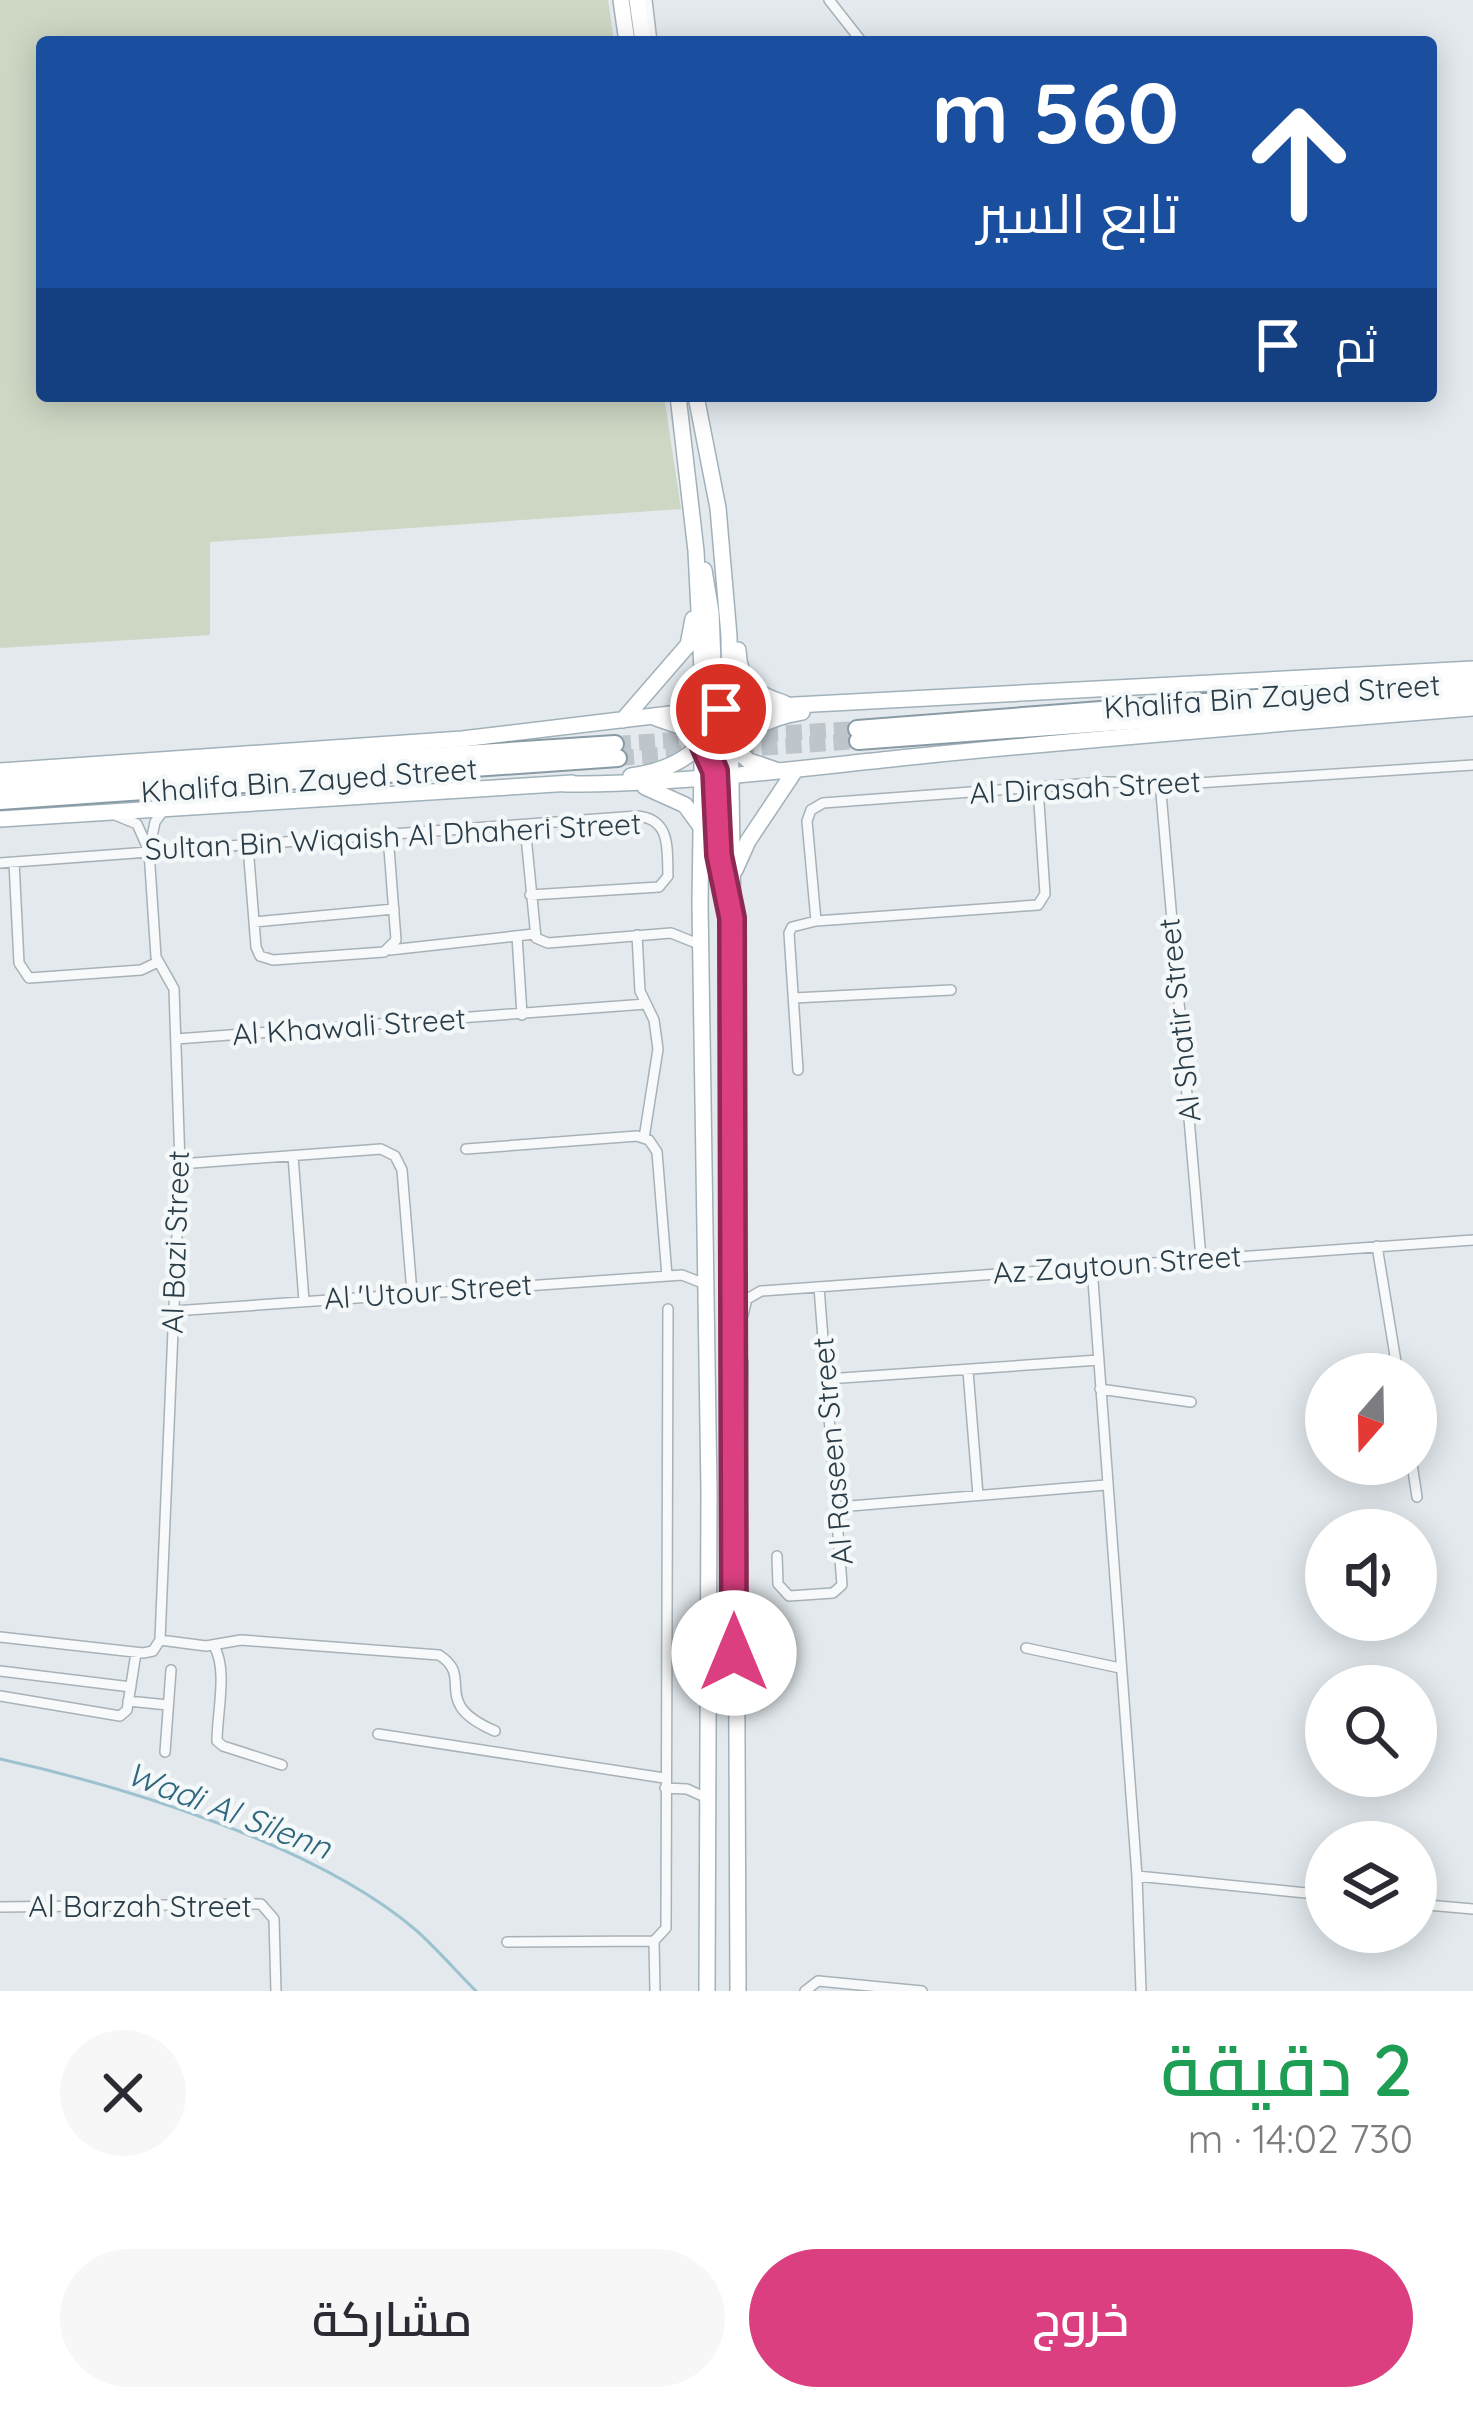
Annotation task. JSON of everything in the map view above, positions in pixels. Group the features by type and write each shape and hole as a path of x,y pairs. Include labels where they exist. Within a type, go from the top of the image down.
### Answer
{"highway":[{"name":"Khalifa Bin Zayed Street","path":"1473,681 858,735 1473,696"},
{"name":"Khalifa Bin Zayed Street","path":"0,785 616,751 0,801"}],"main road":[{"path":"621,0 626,36"},
{"path":"637,0 646,36"},
{"path":"623,720 688,645 693,628 696,550 679,402"},
{"path":"565,784 661,772 703,744 717,712 729,666 724,567 698,402"},
{"path":"696,550 710,592 717,712 730,746 749,761 791,772"},
{"path":"724,567 734,580 741,674 758,692 790,704"},
{"path":"0,772 401,744 790,704 1473,669"},
{"path":"707,1991 708,1289 702,830 715,775 730,746 757,724 777,716 942,699"},
{"path":"0,819 791,772 909,757 1473,708"},
{"path":"647,716 676,724 703,744 715,775 731,878 735,1739 742,1991"},
{"path":"731,878 791,772"},
{"path":"715,775 719,855 732,918"},
{"path":"565,784 659,791 693,812 702,830"},
{"path":"707,1928 717,1991"}],"street":[{"path":"647,0 648,36"},
{"path":"830,0 857,36"},
{"name":"Al Dirasah Street","path":"816,921 807,824 816,806 1037,787 1197,783 1473,765"},
{"name":"Al Shatir Street","path":"1160,782 1201,1258"},
{"path":"798,1070 790,930 798,922 1037,905 1045,894 1037,787"},
{"name":"Al Bazi Street","path":"160,1640 180,1163 175,989 158,962 149,851 153,826 163,811"},
{"path":"113,814 140,827 149,851"},
{"name":"Sultan Bin Wiqaish Al Dhaheri Street","path":"0,863 643,816 658,823 666,839 668,876 659,887 530,896"},
{"path":"525,826 534,934"},
{"path":"388,835 396,940 388,951"},
{"path":"248,846 257,952 269,960 534,934 548,943 671,933 687,925 700,904"},
{"path":"14,862 19,962 29,978 141,970 158,962"},
{"path":"254,922 394,909"},
{"path":"671,933 702,946"},
{"path":"637,935 640,991 654,1020 658,1049 644,1138"},
{"path":"517,936 522,1015"},
{"path":"794,998 951,990"},
{"name":"Al Khawali Street","path":"176,1039 646,1004"},
{"path":"466,1149 644,1138"},
{"path":"644,1138 657,1152 667,1276"},
{"path":"180,1163 381,1149 395,1156 402,1170 412,1293"},
{"path":"292,1156 304,1301"},
{"name":"Az Zaytoun Street","path":"761,1291 1473,1240"},
{"path":"682,1275 698,1262 707,1244"},
{"path":"1377,1246 1395,1353"},
{"path":"734,1266 746,1286 761,1291"},
{"path":"1092,1268 1142,1991"},
{"path":"682,1275 700,1280 708,1289"},
{"name":"Al 'Utour Street","path":"174,1311 682,1275"},
{"name":"Al Raseen Street","path":"777,1556 778,1584 789,1596 838,1590 844,1580 819,1286"},
{"path":"734,1516 744,1482 743,1308 751,1295 761,1291"},
{"path":"655,1991 654,1941 666,1928 668,1309"},
{"path":"827,1379 1099,1360"},
{"path":"968,1371 978,1495"},
{"path":"1100,1389 1191,1402"},
{"path":"838,1507 1106,1485"},
{"path":"1415,1485 1417,1497"},
{"path":"0,1637 136,1653 153,1651 160,1640 214,1646 234,1640 439,1655 454,1671 455,1697 462,1713 495,1731"},
{"path":"214,1646 220,1669 218,1741 283,1765"},
{"path":"1026,1648 1120,1668"},
{"path":"0,1696 117,1716 125,1712 136,1653"},
{"path":"165,1752 171,1670"},
{"path":"0,1671 130,1687"},
{"path":"128,1701 168,1705"},
{"path":"377,1734 665,1783 709,1799"},
{"path":"683,1788 698,1779 707,1765"},
{"path":"1137,1876 1305,1893"},
{"name":"Al Barzah Street","path":"0,1907 261,1904 274,1919 276,1991"},
{"path":"1437,1906 1473,1909"},
{"path":"507,1942 654,1941"},
{"path":"805,1991 814,1982 823,1982 922,1991"}],"green space":[{"path":"0,0 608,0 613,36 36,36 36,402 665,402 681,509 210,542 210,635 0,648"}],"waterway":[{"name":"Wadi Al Silenn","path":"0,1759 162,1803 328,1872 417,1931 476,1991"}],"tunnel":[{"path":"738,736 857,729"},
{"path":"615,744 706,738"},
{"path":"618,758 858,741"}],"route":[{"path":"721,709 703,744 715,771 719,855 732,918 734,1653"}]}
